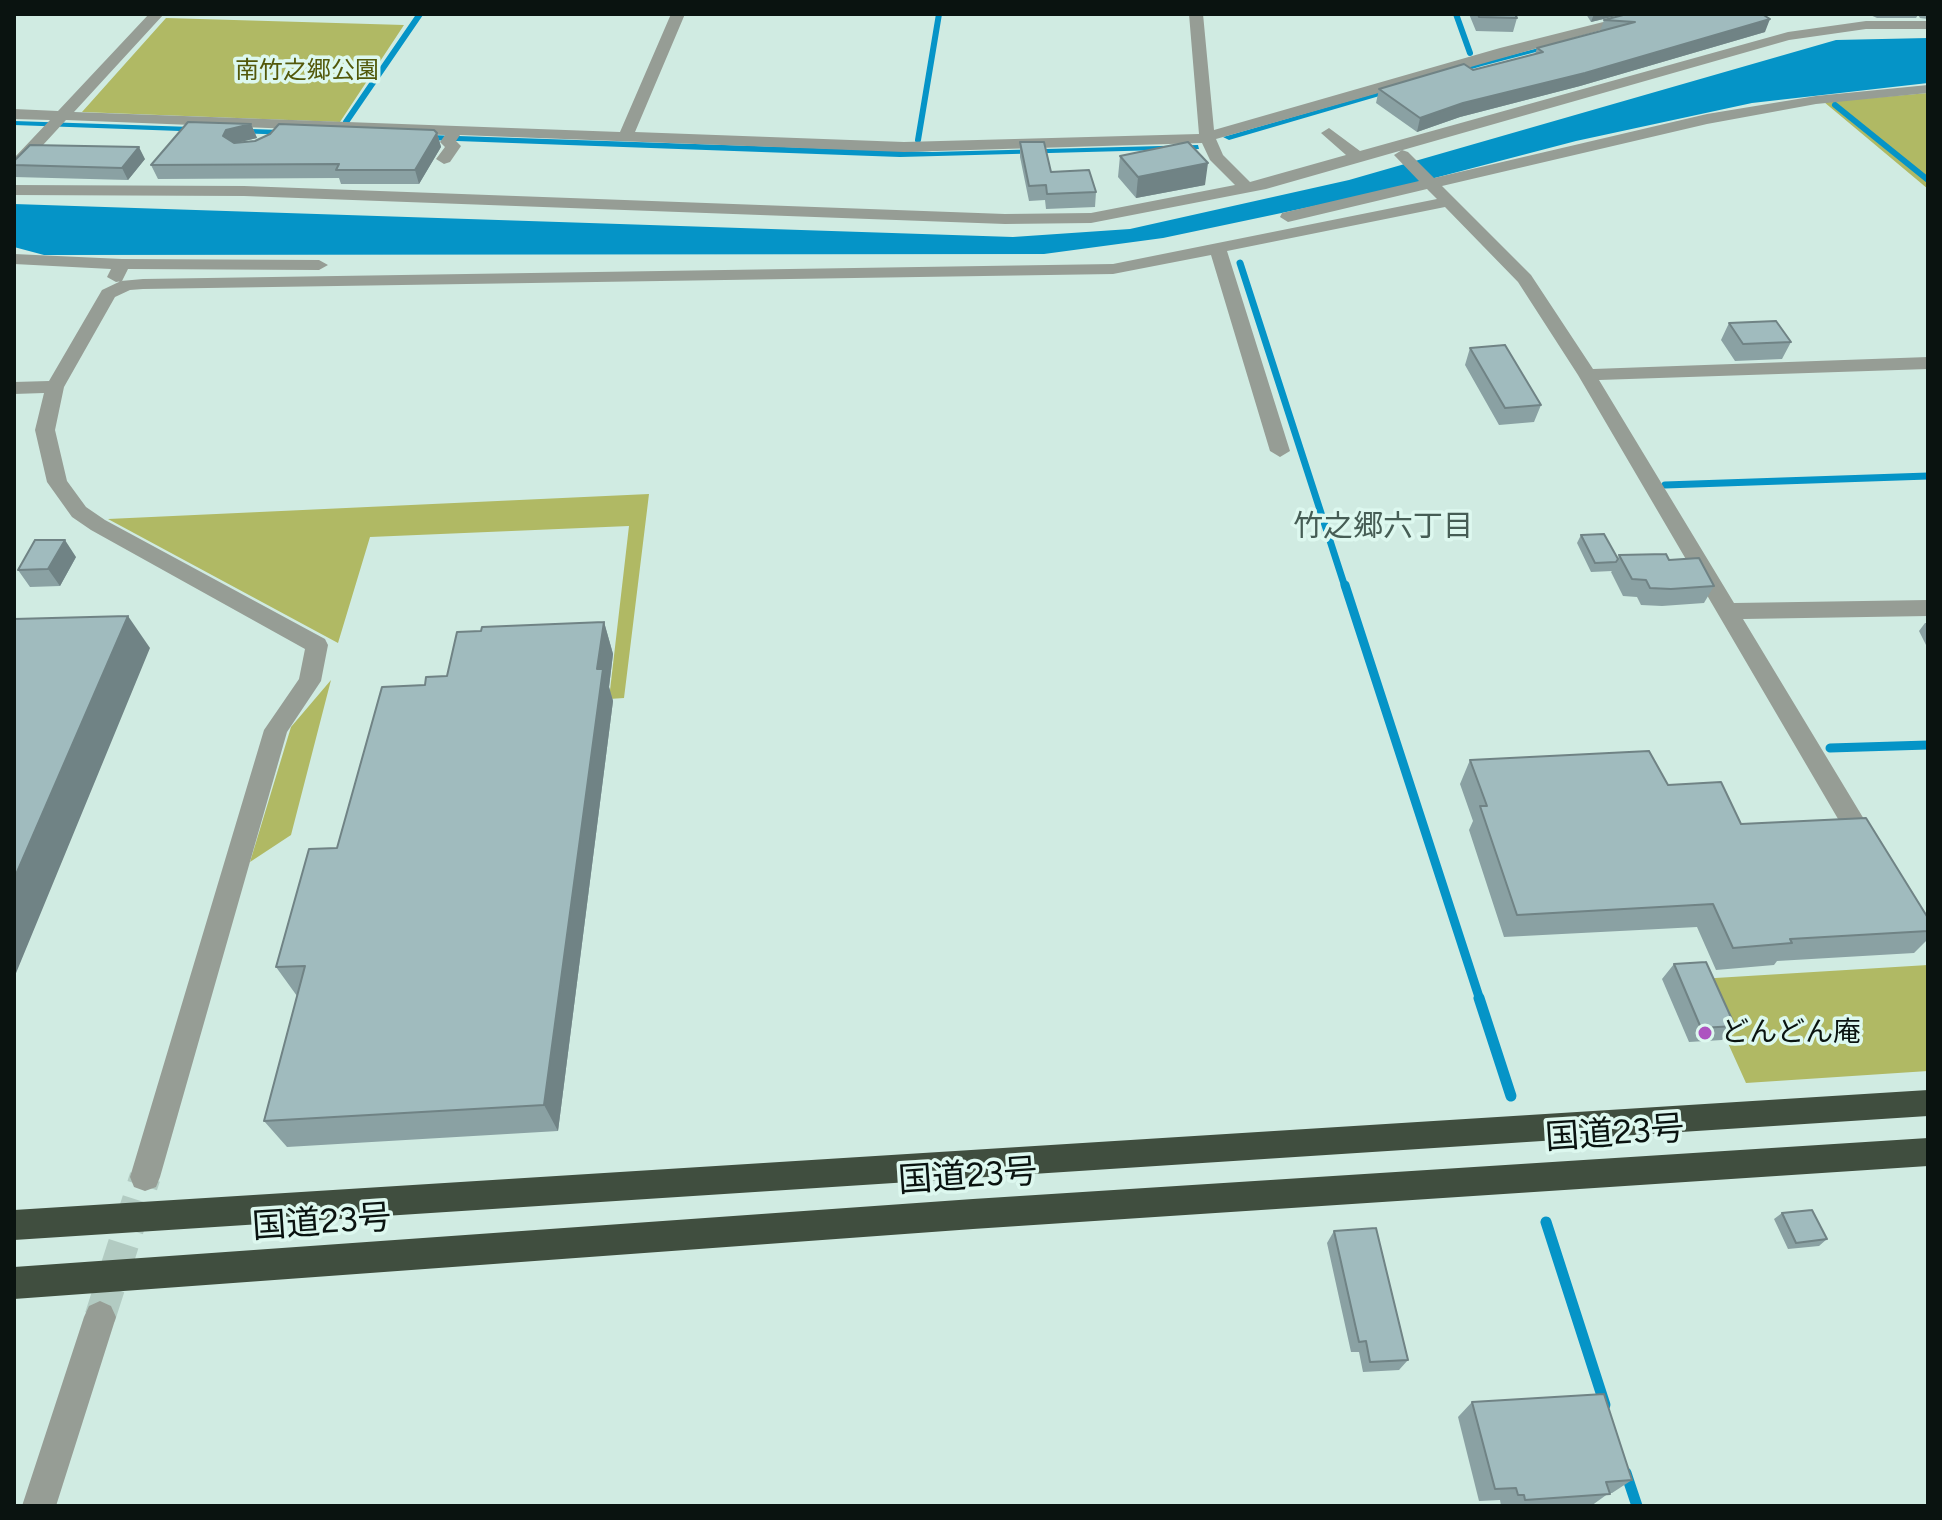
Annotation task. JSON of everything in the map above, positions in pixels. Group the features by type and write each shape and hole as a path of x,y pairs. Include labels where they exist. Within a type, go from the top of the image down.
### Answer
{"highway":[{"name":"国道23号","path":"14,1225 1928,1103"},
{"name":"国道23号","path":"14,1283 957,1215 1928,1152"}],"street":[{"path":"14,167 157,14"},
{"path":"625,137 678,14"},
{"path":"1196,14 1207,137 1216,157 1247,188"},
{"path":"14,114 55,122 278,132 625,137 925,147 1193,141 1505,51 1651,14"},
{"path":"1768,25 1788,36"},
{"path":"1247,188 1788,36 1866,25 1928,25"},
{"path":"14,259 122,264 1056,258 1135,251 1745,111 1816,100 1928,89"},
{"path":"14,190 244,191 1051,220 1091,218 1310,179 1404,157 1486,130 1513,114"},
{"path":"1329,133 1358,158"},
{"path":"444,159 453,146 453,135"},
{"path":"1404,157 1525,279 1587,375 1878,864"},
{"path":"108,294 127,285 143,284 1113,269 1447,202"},
{"path":"1217,248 1280,451"},
{"path":"122,264 55,387 45,430 57,482 79,512 116,536 317,645 310,681 276,730 145,1177"},
{"path":"1587,375 1928,363"},
{"path":"14,388 55,387"},
{"path":"1728,611 1928,608"},
{"path":"39,1506 100,1317"}],"green space":[{"name":"南竹之郷公園","path":"166,18 404,25 340,122 82,112"},
{"path":"1928,93 1928,189 1824,102"},
{"path":"649,494 624,698 609,699 629,526 370,537 338,643 108,519"},
{"path":"331,680 291,835 250,862 291,727"},
{"path":"1928,965 1928,1071 1746,1083 1699,979"}],"water":[{"path":"1671,14 1682,14 1482,66 1229,140 1223,137 1484,62"},
{"path":"1928,38 1928,83 1752,103 1576,141 1381,192 1163,238 1044,254 44,255 14,247 14,204 1013,237 1130,229 1349,180 1836,40"},
{"path":"14,121 932,152 1198,145 1199,149 900,157 14,125"}],"building":[{"path":"1478,14 1515,14 1517,18 1479,17"},
{"path":"1627,14 1762,14 1770,19 1585,73 1463,103 1420,118 1379,89 1464,64 1473,70 1543,52 1537,48 1635,22 1604,20"},
{"path":"188,122 251,124 226,130 223,136 234,143 255,141 270,134 279,124 434,130 437,133 415,170 336,170 339,164 151,165"},
{"path":"1020,142 1044,142 1051,172 1089,170 1096,192 1047,194 1046,185 1029,186"},
{"path":"1188,142 1208,163 1138,177 1120,156"},
{"path":"30,145 139,147 122,168 14,165 14,161"},
{"path":"1776,321 1791,342 1743,344 1729,323"},
{"path":"1505,345 1541,405 1505,408 1470,348"},
{"path":"1604,534 1618,559 1616,562 1595,563 1581,535"},
{"path":"35,540 65,540 48,569 18,570"},
{"path":"1666,554 1669,560 1699,558 1714,586 1650,588 1646,580 1632,579 1619,555"},
{"path":"128,616 14,879 14,619"},
{"path":"604,622 597,669 603,669 544,1105 264,1121 305,966 276,967 309,849 337,848 382,687 425,685 426,677 447,676 457,632 481,631 482,627"},
{"path":"1649,751 1668,785 1721,782 1741,824 1866,818 1928,918 1928,931 1790,939 1792,943 1733,948 1713,904 1517,915 1480,806 1487,806 1470,760"},
{"path":"1706,962 1735,1026 1701,1028 1674,964"},
{"path":"1812,1210 1827,1239 1796,1243 1782,1213"},
{"path":"1376,1228 1408,1360 1370,1362 1366,1341 1359,1342 1334,1231"},
{"path":"1604,1394 1632,1480 1606,1482 1610,1494 1525,1500 1524,1495 1518,1495 1516,1488 1495,1489 1472,1402"}],"waterway":[{"path":"346,122 420,14"},
{"path":"918,140 939,14"},
{"path":"1456,14 1470,53"},
{"path":"1835,105 1928,180"},
{"path":"1240,263 1345,587"},
{"path":"1665,485 1928,476"},
{"path":"1345,585 1480,1000"},
{"path":"1830,748 1928,745"},
{"path":"1479,998 1511,1096"},
{"path":"1546,1222 1605,1405"},
{"path":"1626,1473 1637,1506"}],"tunnel":[{"path":"100,1317 145,1177"}],"place":[{"name":"どんどん庵","path":"1705,1033"}],"district":[{"name":"竹之郷六丁目","path":"1383,527"}]}
